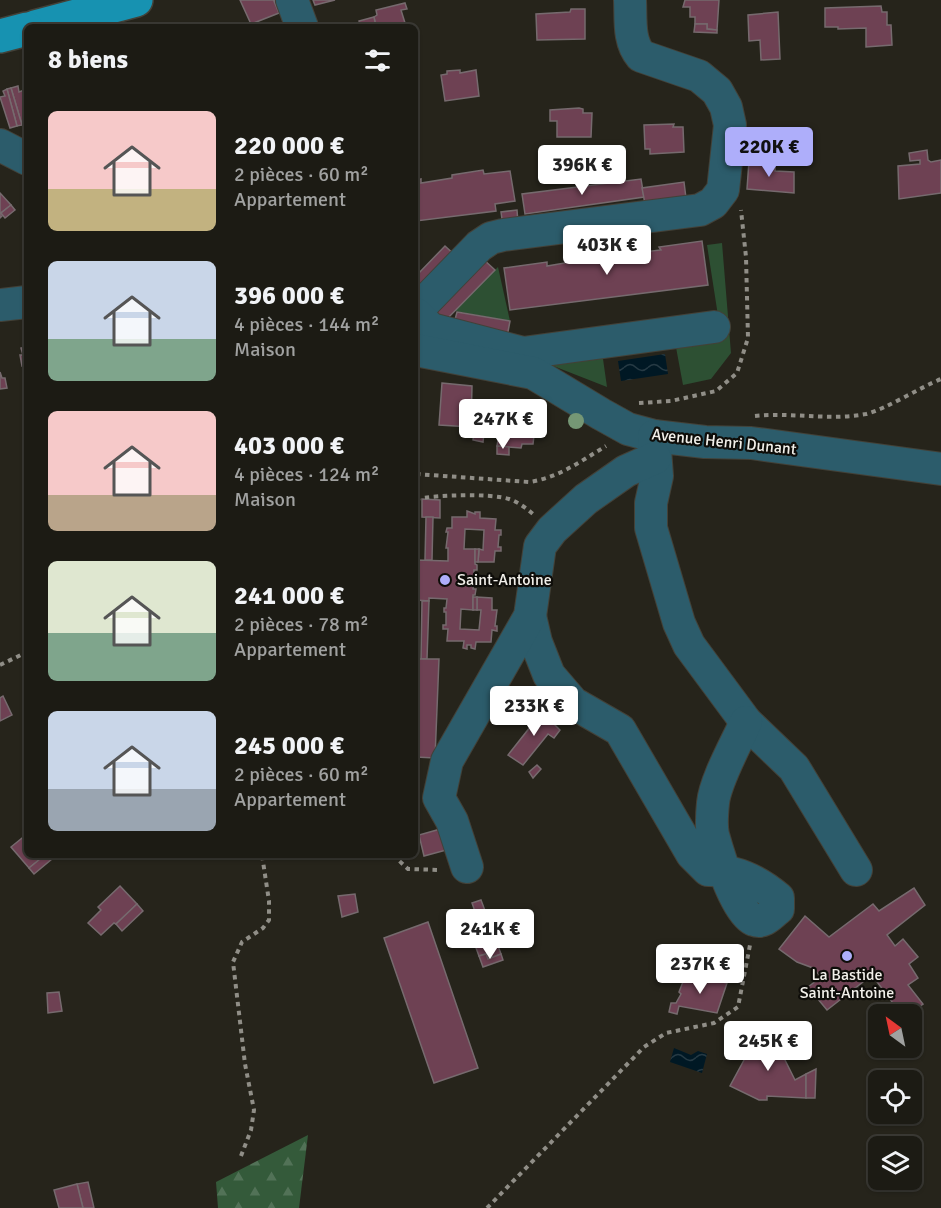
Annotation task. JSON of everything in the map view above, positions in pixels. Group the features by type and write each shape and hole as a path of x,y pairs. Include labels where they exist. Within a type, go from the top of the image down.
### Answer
{"main road":[{"path":"46,24 136,0"},
{"path":"0,36 24,30"}],"street":[{"path":"292,0 301,24"},
{"path":"418,310 479,246 491,238 700,210 713,203 723,190 730,125 726,107 717,91 699,76 641,56 632,41 630,0"},
{"path":"0,145 24,157"},
{"path":"0,305 24,302"},
{"path":"418,314 430,329 523,353 714,327"},
{"name":"Avenue Henri Dunant","path":"418,350 533,373 655,447 705,441 751,443 941,469"},
{"path":"655,447 586,499 552,530 540,546 530,615 536,642 549,675 573,703 620,730 692,854 708,870 725,870"},
{"path":"655,447 657,476 651,503 651,528 679,623 688,645 746,722 794,768 856,870"},
{"path":"467,867 452,821 439,798 447,761 530,615"},
{"path":"746,722 713,801 713,832 725,870 744,912 754,920"}],"path":[{"path":"418,499 494,496 510,499 526,507 552,530"},
{"path":"0,665 24,653"},
{"path":"241,1156 251,1130 254,1110 245,1064 233,962 242,942 263,928 269,920 270,901 263,858"},
{"path":"396,858 408,869 433,871 467,867"},
{"path":"487,1208 644,1047 666,1033 714,1023 738,1007 754,920"}],"green space":[{"path":"722,243 731,353 711,379 683,385 675,342 721,335 707,245"},
{"path":"498,267 510,321 455,311"},
{"path":"602,352 607,387 538,360"},
{"path":"308,1135 299,1208 218,1208 216,1182"}],"water":[{"path":"665,354 668,374 621,381 618,361"},
{"path":"674,1048 691,1055 698,1051 707,1054 702,1073 670,1062"}],"building":[{"path":"240,0 276,0 274,1 279,13 251,24"},
{"path":"313,0 335,0 315,5"},
{"path":"685,0 719,0 717,30 707,29 707,24 695,24 695,17 690,17 690,7 683,7"},
{"path":"405,3 407,9 401,10 405,23 375,24 376,10"},
{"path":"881,6 882,12 887,12 887,25 891,25 892,45 866,47 866,28 825,27 825,8"},
{"path":"571,9 585,9 585,39 537,40 536,14 570,12"},
{"path":"778,12 780,59 761,60 760,40 749,41 748,15"},
{"path":"374,17 375,24 360,24 359,21"},
{"path":"695,24 707,24 707,29 717,30 717,33 694,32"},
{"path":"460,70 460,73 476,70 479,96 445,101 441,75 447,74 447,71"},
{"path":"18,86 19,92 24,90 24,124 22,125 11,88"},
{"path":"11,88 22,125 17,126 7,89"},
{"path":"7,89 17,126 10,128 0,97 5,96 3,91"},
{"path":"583,109 583,113 592,113 591,137 557,137 557,121 550,121 550,110"},
{"path":"674,124 673,127 683,127 684,152 650,154 650,149 645,149 644,125"},
{"path":"927,150 928,160 931,162 941,160 941,193 899,199 898,166 920,164 920,160 910,161 909,153"},
{"path":"749,161 775,163 775,171 794,172 794,193 747,189"},
{"path":"483,170 484,174 510,171 515,201 495,204 496,211 418,221 418,180 421,179 421,183 452,178 452,175"},
{"path":"641,179 644,197 525,214 522,194"},
{"path":"684,182 686,198 645,204 642,188"},
{"path":"0,193 11,205 1,213 3,215 0,218"},
{"path":"11,205 15,210 5,218 1,213"},
{"path":"517,210 518,223 503,226 501,212"},
{"path":"702,241 708,285 510,310 504,268 547,262 547,266 565,263 564,260 594,256 594,259 612,257 612,254 661,250 659,247"},
{"path":"445,246 457,257 418,298 418,274"},
{"path":"483,259 495,270 445,321 434,310"},
{"path":"457,312 510,321 507,337 453,327"},
{"path":"21,348 24,348 24,365 22,366 20,355 23,355"},
{"path":"0,372 2,378 5,378 7,388 0,389"},
{"path":"442,383 472,386 471,427 439,425"},
{"path":"515,403 537,411 533,444 522,444 521,448 497,446 501,421 507,421"},
{"path":"475,424 485,425 483,442 473,440"},
{"path":"497,446 509,447 509,455 497,454"},
{"path":"422,499 440,500 440,518 422,517"},
{"name":"Saint-Antoine","path":"467,511 475,514 475,512 480,512 480,518 496,519 495,530 501,530 498,547 501,547 501,551 495,551 494,562 478,562 479,549 483,550 484,530 465,529 464,549 475,549 477,570 474,570 473,589 476,589 473,595 473,610 461,609 460,629 479,630 481,610 477,610 477,597 492,598 492,610 497,610 495,626 497,626 497,631 492,630 491,642 476,642 475,649 471,648 471,645 467,645 467,649 463,648 464,641 447,641 448,629 443,629 443,625 446,625 444,608 446,608 447,599 418,600 418,560 448,561 447,528 452,528 452,517 467,517"},
{"path":"426,517 433,517 432,560 425,560"},
{"path":"475,549 479,549 478,562 475,562"},
{"path":"473,597 477,597 477,610 473,610"},
{"path":"422,601 429,601 427,659 421,659"},
{"path":"418,659 439,659 435,758 418,757"},
{"path":"3,696 12,715 0,721 0,698"},
{"path":"537,708 556,723 555,725 560,730 554,738 548,734 523,765 508,755 538,717 533,713"},
{"path":"537,765 541,769 533,778 529,772"},
{"path":"444,828 450,849 424,856 419,835"},
{"path":"24,836 24,858 41,858 29,868 11,847"},
{"path":"41,858 52,859 34,874 29,868"},
{"path":"120,886 137,904 101,935 88,923 101,910 98,907"},
{"path":"914,888 925,905 887,935 895,946 903,939 918,957 909,964 918,978 908,985 923,1004 894,1004 872,975 827,1010 808,987 821,977 813,968 797,962 779,949 805,916 829,937 873,904 879,911"},
{"path":"355,894 358,912 342,917 338,896"},
{"path":"481,900 487,916 478,920 472,903"},
{"path":"137,904 143,911 122,931 116,924"},
{"path":"428,922 478,1068 434,1083 384,938"},
{"path":"491,926 501,954 488,959 486,954 479,956 471,934"},
{"path":"486,954 488,959 501,954 503,960 483,967 479,956"},
{"path":"686,974 727,983 717,1013 679,1006 677,1014 669,1012 671,1003 676,1003 681,994 679,992"},
{"path":"59,992 62,1011 48,1013 47,993"},
{"path":"770,1030 795,1080 806,1074 806,1098 767,1096 767,1100 759,1100 730,1086 757,1036"},
{"path":"816,1069 815,1098 806,1098 806,1074"},
{"path":"88,1182 94,1208 83,1208 77,1184"},
{"path":"77,1184 83,1208 59,1208 54,1190"}],"place":[{"name":"Saint-Antoine","path":"445,580"},
{"name":"La Bastide Saint-Antoine","path":"847,956"}]}
